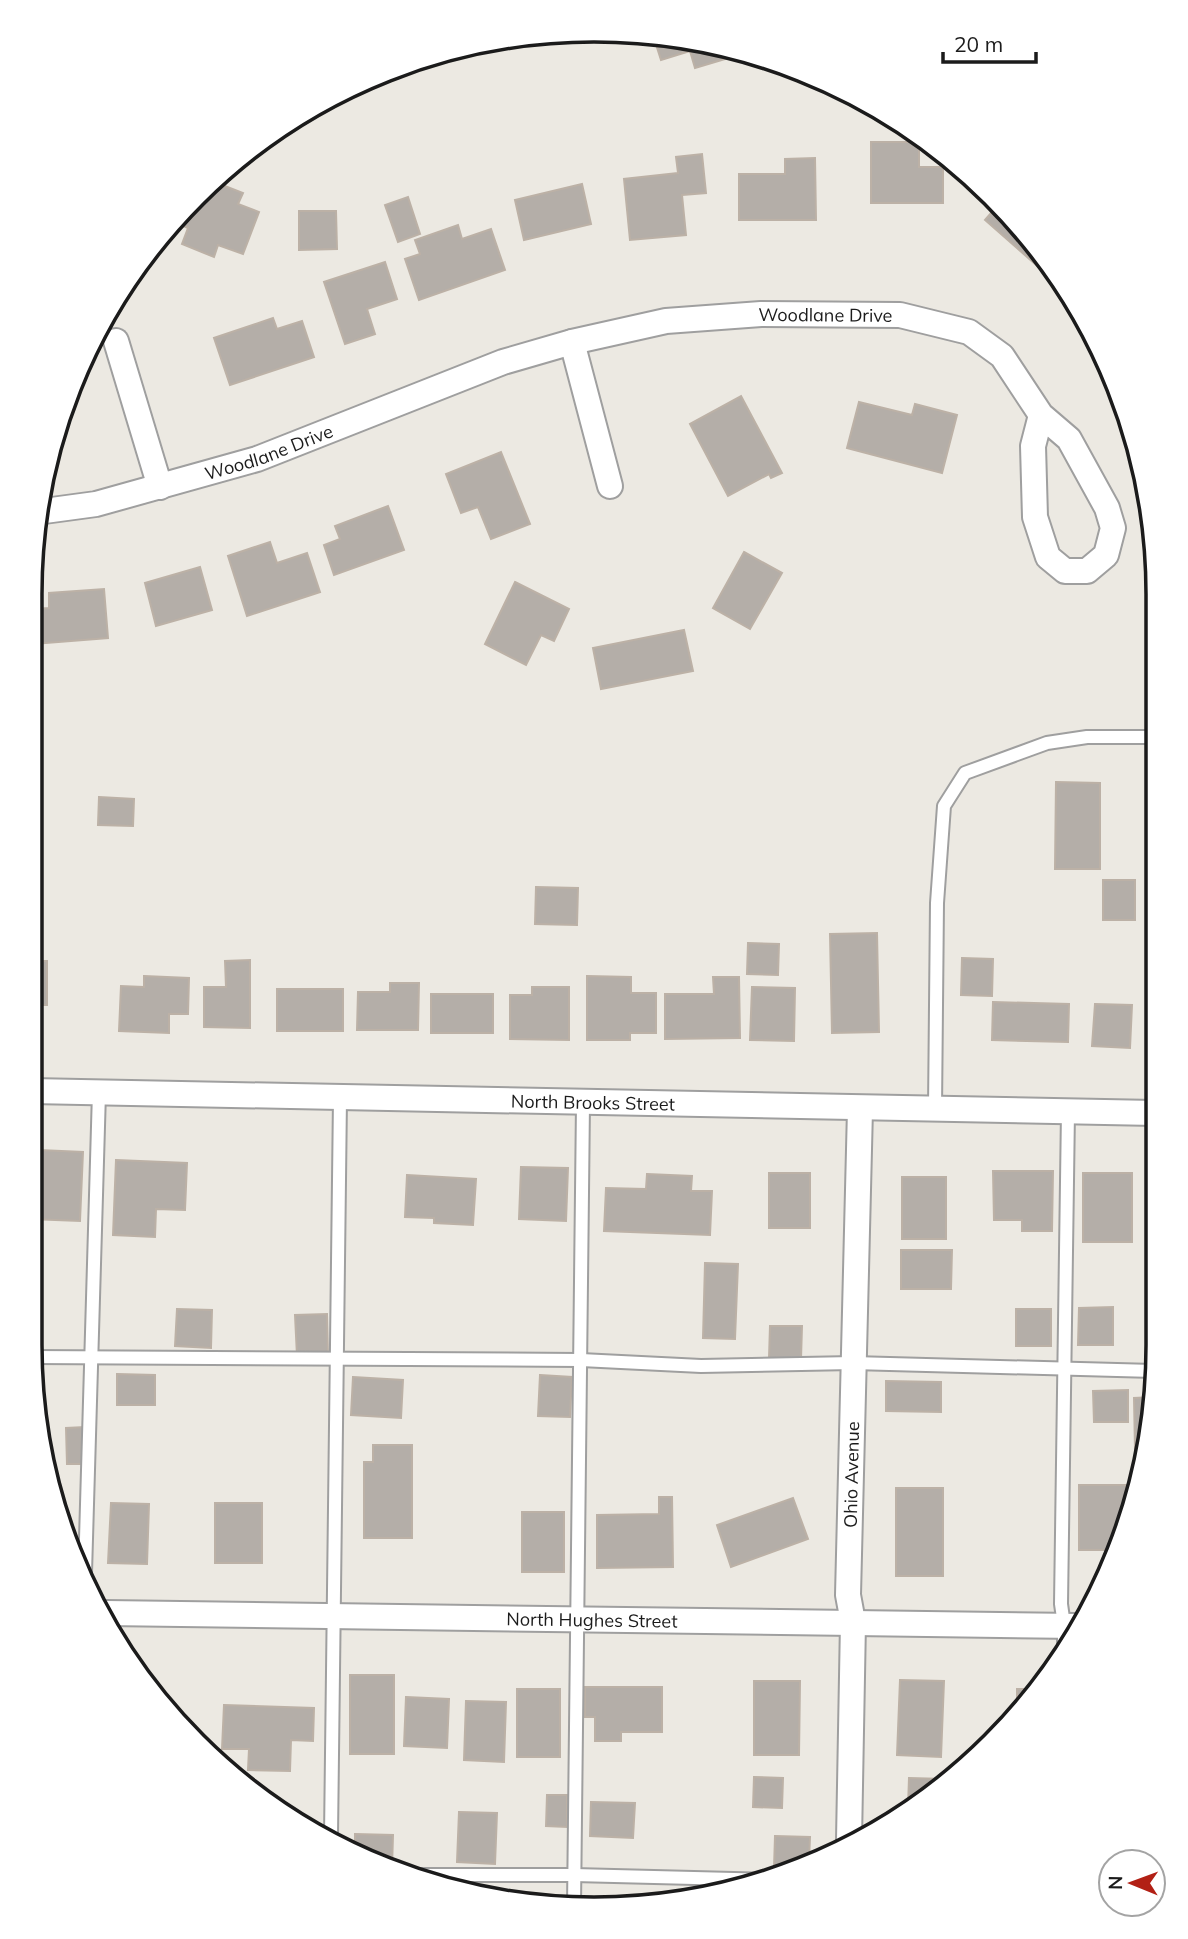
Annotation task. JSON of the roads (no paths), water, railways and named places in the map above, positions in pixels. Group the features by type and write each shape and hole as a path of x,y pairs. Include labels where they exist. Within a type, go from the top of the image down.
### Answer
{"street":[{"name":"Woodlane Drive","path":"49,510 96,504 257,459 503,362 572,342 666,321 761,314 900,315 969,332 1002,356 1041,415 1069,439 1107,508 1113,528 1106,555 1087,571 1065,571 1048,557 1035,517 1033,446 1041,415"},
{"path":"116,341 160,487"},
{"path":"572,342 610,486"},
{"name":"North Brooks Street","path":"42,1091 1146,1113"},
{"name":"Ohio Avenue","path":"849,1834 853,1622 848,1595 860,1109"},
{"name":"North Hughes Street","path":"112,1613 853,1622 1064,1634"}],"lane":[{"path":"935,1110 937,903 944,806 965,773 1047,743 1087,737 1146,737"},
{"path":"85,1559 99,1093"},
{"path":"331,1830 340,1097"},
{"path":"573,1896 582,1360 583,1102"},
{"path":"1067,1629 1060,1604 1068,1111"},
{"path":"42,1357 582,1360 701,1366 853,1363 1145,1371"},
{"path":"441,1875 733,1879"}]}
